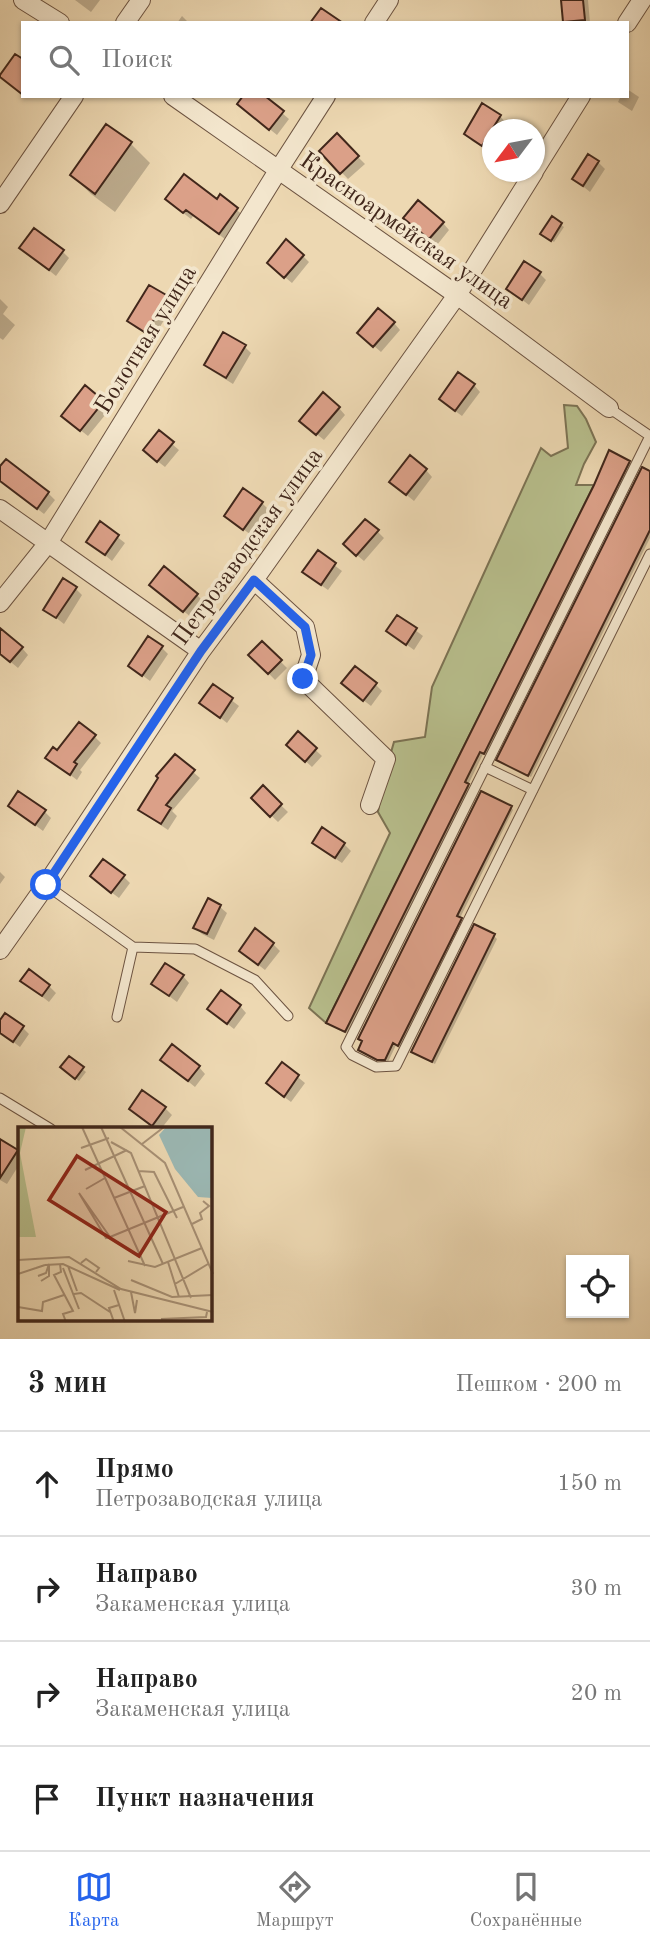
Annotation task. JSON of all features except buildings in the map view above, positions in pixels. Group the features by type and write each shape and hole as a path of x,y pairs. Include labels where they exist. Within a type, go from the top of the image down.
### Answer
{"street":[{"path":"23,0 57,21"},
{"path":"126,21 141,0"},
{"path":"375,21 389,0"},
{"path":"628,21 642,0"},
{"path":"0,204 73,98"},
{"name":"Красноармейская улица","path":"176,98 457,295 609,408"},
{"name":"Болотная улица","path":"0,603 48,542 325,98"},
{"name":"Петрозаводская улица","path":"545,153 580,98"},
{"name":"Петрозаводская улица","path":"0,950 201,651 457,295 527,182"},
{"path":"0,509 201,651"},
{"path":"254,580 305,627 311,655 303,679 386,759 370,805"}],"lane":[{"path":"609,408 650,436 346,1046 352,1055 376,1067 396,1066 650,554"},
{"path":"485,767 533,790"},
{"path":"46,885 133,947 195,949 255,980 288,1016"},
{"path":"117,1017 133,947"},
{"path":"0,1098 48,1127"}],"green space":[{"path":"564,405 577,406 596,442 576,485 594,485 326,1023 309,1008 390,833 378,812 383,780 394,742 425,737 432,687 541,448 551,456 568,448"}],"route":[{"path":"46,885 201,651 254,580 305,627 311,655 303,679"}]}
